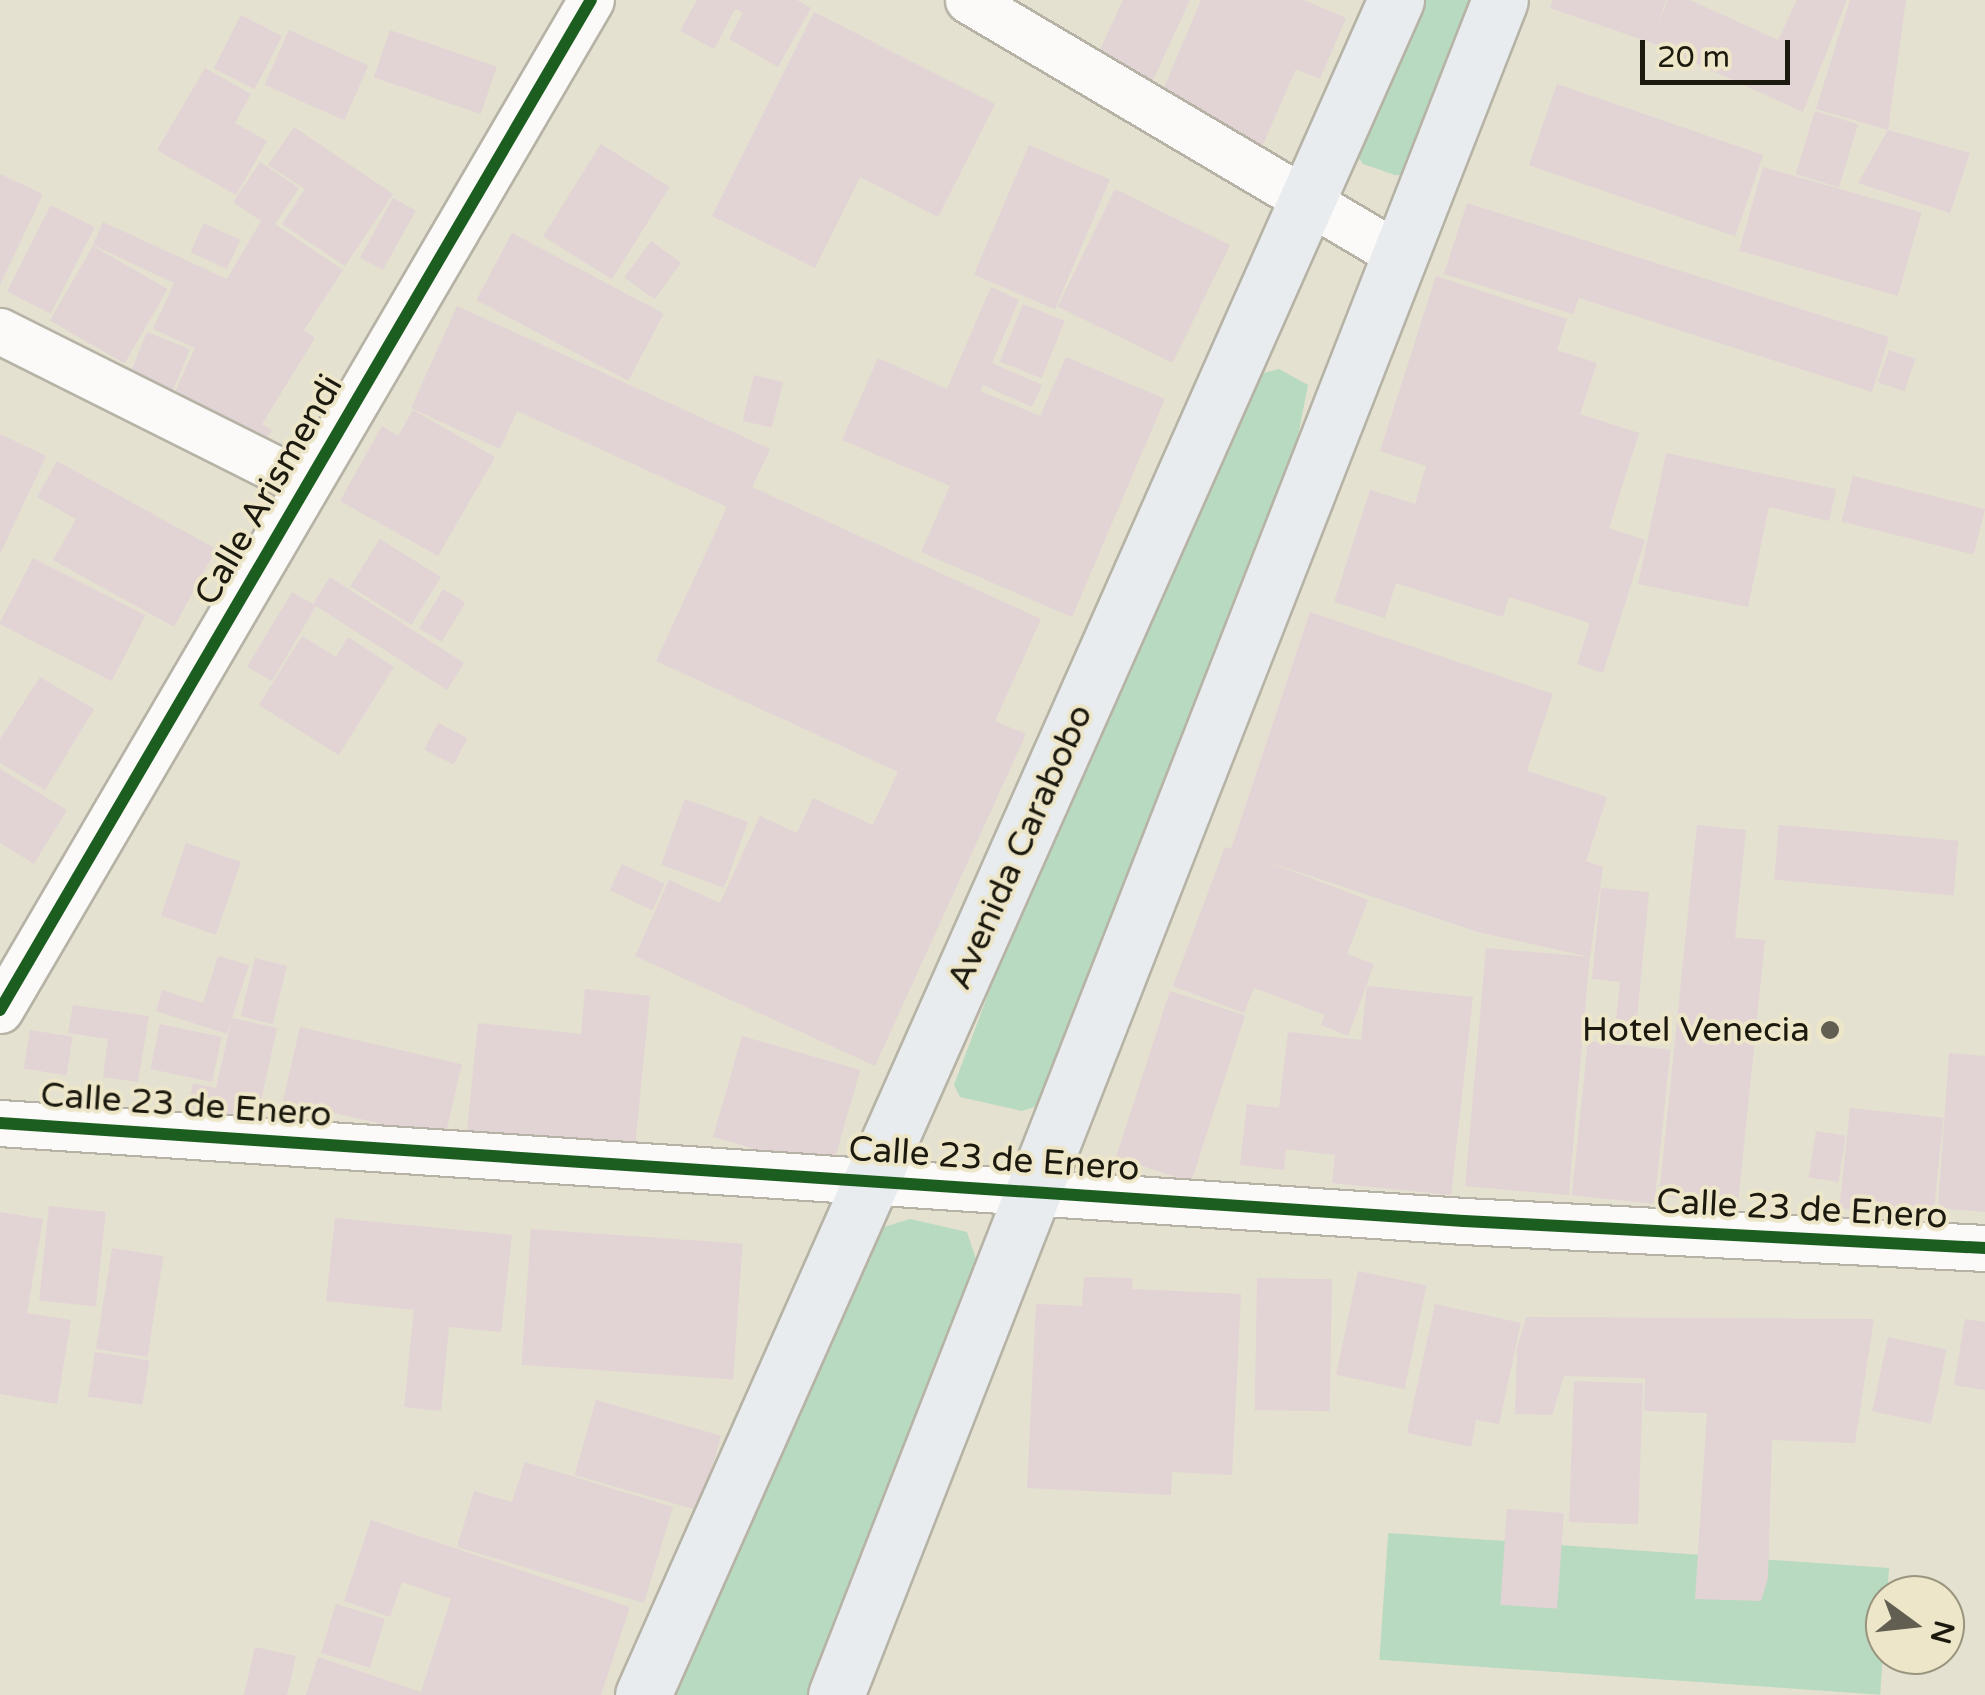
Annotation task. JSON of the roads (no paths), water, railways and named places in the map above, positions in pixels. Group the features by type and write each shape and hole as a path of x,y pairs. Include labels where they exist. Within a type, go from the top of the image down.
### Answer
{"highway":[{"name":"Avenida Carabobo","path":"643,1695 1396,0"},
{"path":"842,1687 1500,0"}],"street":[{"name":"Calle Arismendi","path":"0,1010 591,0"},
{"path":"968,0 1399,254"},
{"path":"0,331 307,485"},
{"name":"Calle 23 de Enero","path":"0,1123 1034,1192 1985,1248"}],"place":[{"name":"Hotel Venecia","path":"1830,1030"}]}
